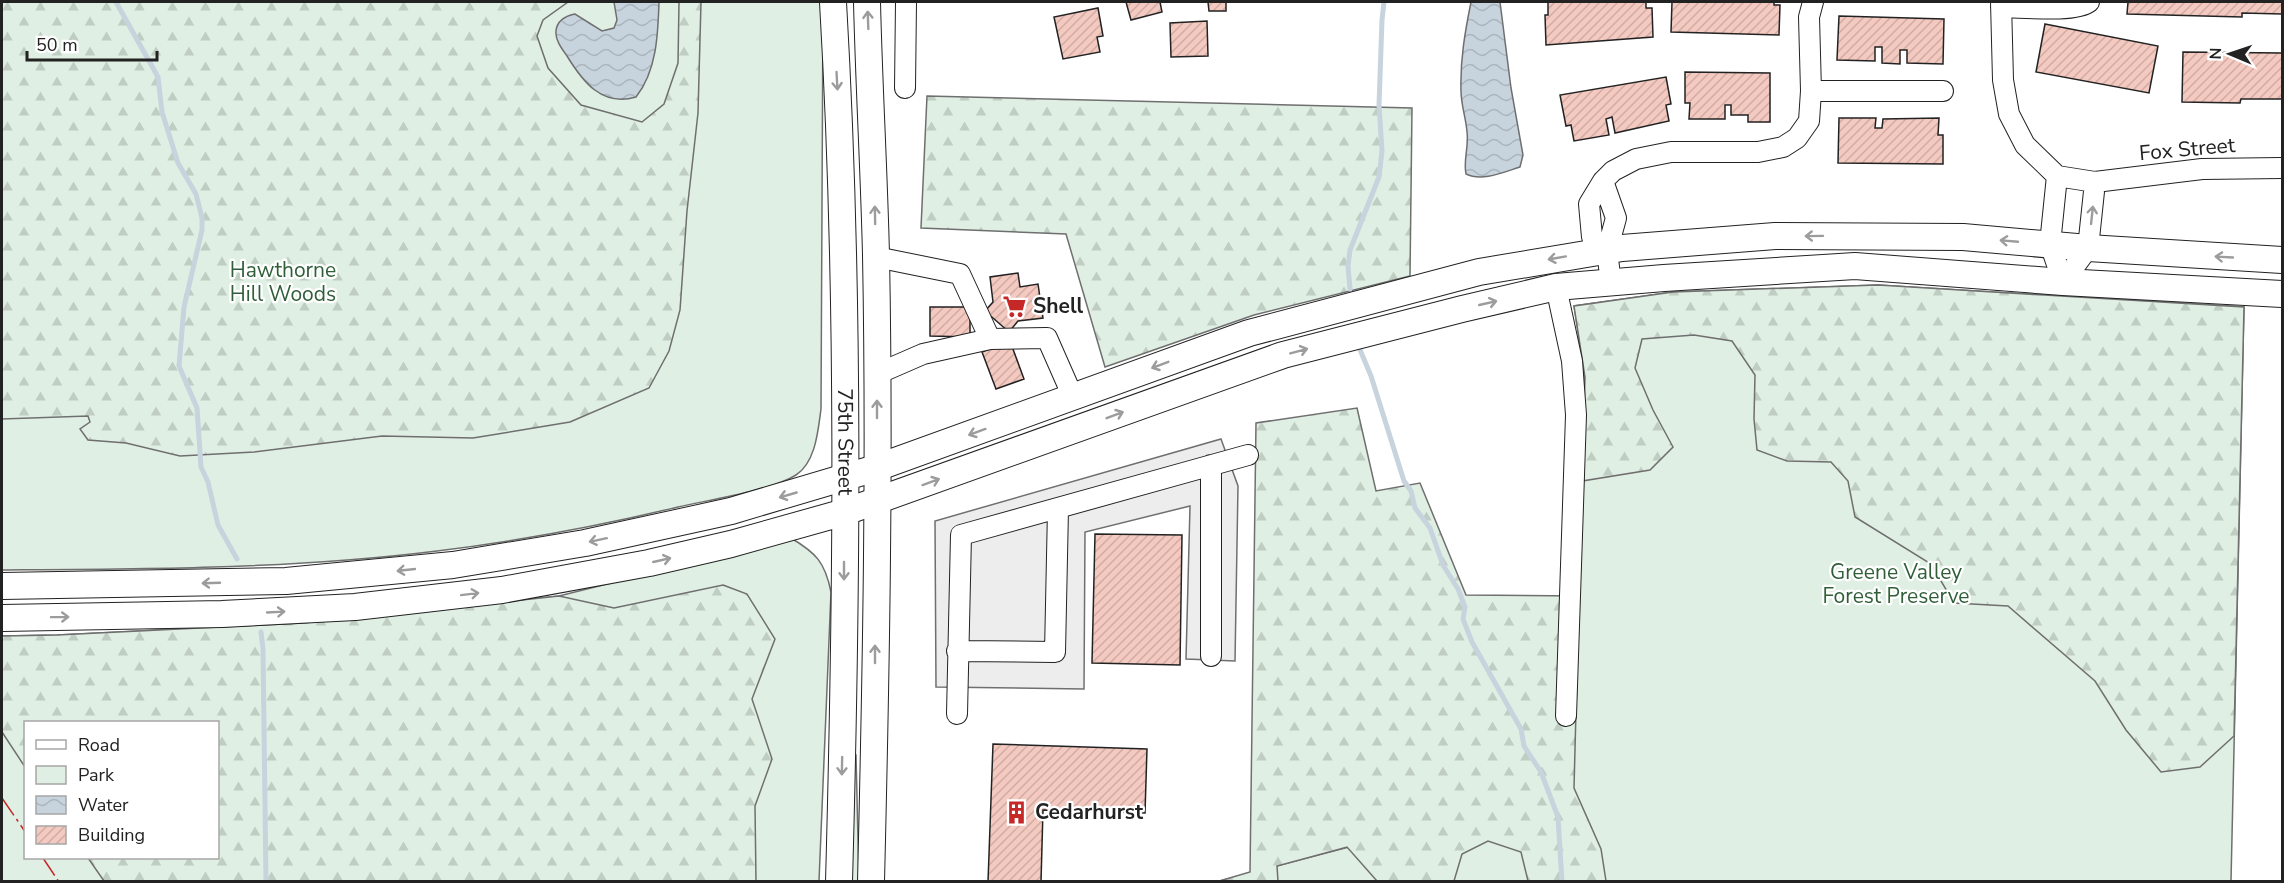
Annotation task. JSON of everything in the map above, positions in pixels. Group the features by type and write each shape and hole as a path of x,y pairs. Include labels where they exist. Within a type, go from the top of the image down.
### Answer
{"main road":[{"name":"75th Street","path":"833,2 841,140 844,263 845,512 839,882"},
{"name":"75th Street","path":"867,2 876,257 877,374 871,882"},
{"path":"2,586 286,580 453,564 585,543 730,511 876,468 1215,344 1261,330 1479,272 1607,251 1706,240 1775,236 1963,237 2088,248 2283,260"},
{"path":"2,618 273,613 355,607 502,590 649,564 730,544 876,502 1283,355 1556,287 1855,266 2063,282 2283,294"}],"street":[{"path":"905,88 906,2"},
{"path":"1611,283 1607,251 1616,218 1603,181 1613,171 1636,159 1648,156 1671,152 1758,152 1783,147 1797,138 1809,121 1811,91 1809,17 1813,2"},
{"path":"2063,282 2050,244 2056,176 2025,145 2009,114 2003,80 2001,4 2067,8 2089,2"},
{"path":"1811,91 1943,92"},
{"name":"Fox Street","path":"2056,176 2095,182 2202,169 2283,168"},
{"path":"2063,282 2088,248 2095,182"},
{"path":"876,257 960,274 990,339"},
{"path":"1556,287 1572,361 1575,415 1566,716"},
{"path":"877,374 923,354 990,339 1047,338 1073,397"},
{"path":"957,714 961,535 1248,455"},
{"path":"1211,465 1211,656"},
{"path":"957,651 1055,652 1058,509"}],"green space":[{"name":"Hawthorne Hill Woods","path":"2,2 823,2 821,409 815,445 808,462 796,475 756,490 588,527 467,547 383,557 274,565 2,570"},
{"name":"Hawthorne Hill Woods","path":"2,2 568,2 543,20 537,36 548,68 581,105 642,122 664,104 678,63 679,2 701,2 698,113 687,211 680,310 669,351 649,388 570,422 473,438 382,436 254,452 180,456 126,443 88,440 80,429 90,422 88,416 2,419"},
{"path":"927,96 1412,108 1410,276 1254,315 1105,367 1066,234 921,228"},
{"name":"Greene Valley Forest Preserve","path":"1878,285 2244,307 2231,881 1216,882 1573,788 1585,377 1574,306 1673,292"},
{"path":"1878,285 2244,307 2234,736 2200,767 2161,772 2126,730 2095,681 2008,606 1954,603 1931,564 1855,517 1848,481 1831,462 1787,461 1757,450 1754,419 1755,375 1732,341 1694,335 1642,339 1635,368 1653,410 1673,447 1650,470 1582,481 1585,377 1574,306 1673,292"},
{"path":"1357,408 1376,491 1420,483 1466,595 1579,596 1574,788 1601,849 1606,881 1528,881 1521,852 1488,841 1462,854 1454,881 1377,881 1347,847 1277,866 1278,881 1216,882 1250,872 1256,423"},
{"path":"791,538 818,559 826,573 831,592 819,881 2,881 2,636 304,623 559,596"},
{"path":"723,585 747,594 775,639 752,699 772,759 755,806 756,881 104,881 89,859 219,859 219,721 24,721 24,765 2,732 2,636 304,623 559,596 614,608"},
{"path":"853,755 856,755 859,881 850,882"}],"shaded area":[{"path":"1221,439 1238,486 1235,661 1186,659 1190,506 1085,532 1084,689 936,687 935,521"}],"water":[{"path":"614,2 659,2 655,51 648,76 636,97 624,99 603,95 587,83 561,47 556,34 560,21 575,14 602,31 614,28 617,20"},
{"path":"1471,2 1500,2 1511,88 1523,155 1520,167 1486,177 1466,174 1465,169 1467,138 1461,80 1463,46"}],"building":[{"path":"1126,2 1160,2 1162,12 1131,20"},
{"path":"1208,2 1226,2 1226,11 1209,11"},
{"path":"1548,2 1646,2 1646,8 1652,8 1653,37 1546,45 1545,15 1548,15"},
{"path":"1672,2 1774,2 1774,5 1780,5 1779,35 1671,32"},
{"path":"2128,2 2282,2 2282,14 2242,13 2242,17 2127,14"},
{"path":"1098,8 1103,36 1097,37 1100,52 1063,59 1054,17"},
{"path":"1839,16 1944,19 1943,64 1907,63 1907,50 1900,50 1900,64 1882,63 1882,47 1875,47 1875,61 1837,60"},
{"path":"1207,21 1208,56 1171,57 1170,23"},
{"path":"2045,24 2158,46 2149,93 2036,72"},
{"path":"2183,52 2282,53 2282,99 2241,99 2240,103 2182,102"},
{"path":"1685,72 1770,73 1770,122 1748,122 1748,115 1731,115 1731,105 1725,105 1725,119 1689,119 1690,103 1685,103"},
{"path":"1666,77 1671,104 1666,105 1669,121 1615,133 1612,117 1606,119 1609,135 1574,141 1571,125 1566,126 1560,95"},
{"path":"1839,118 1876,118 1875,128 1882,128 1883,119 1939,118 1938,135 1943,135 1943,164 1838,163"},
{"name":"Shell","path":"1018,273 1020,287 1038,284 1043,318 1018,321 1009,332 985,311 993,302 990,277"},
{"name":"Shell","path":"930,307 970,307 970,337 930,336"},
{"name":"Shell","path":"1010,341 1024,379 996,389 982,352"},
{"path":"1095,534 1182,535 1180,665 1092,663"},
{"name":"Cedarhurst","path":"993,744 1147,749 1145,813 1043,810 1041,882 988,882"}],"waterway":[{"path":"116,2 158,77 162,112 178,163 196,194 202,218 202,230 184,307 179,366 197,408 201,467 208,482 218,525 237,559"},
{"path":"1350,289 1348,266 1350,250 1379,177 1382,151 1379,105 1384,2"},
{"path":"1358,345 1371,376 1404,481 1411,491 1415,508 1430,528 1443,565 1458,589 1465,607 1463,619 1472,642 1521,729 1524,746 1541,772 1558,817 1562,882"},
{"path":"261,632 266,882"}],"power":[{"path":"2,798 24,830"},
{"path":"44,859 59,882"}],"place":[{"name":"Shell","path":"1015,306"},
{"name":"Cedarhurst","path":"1017,812"}]}
